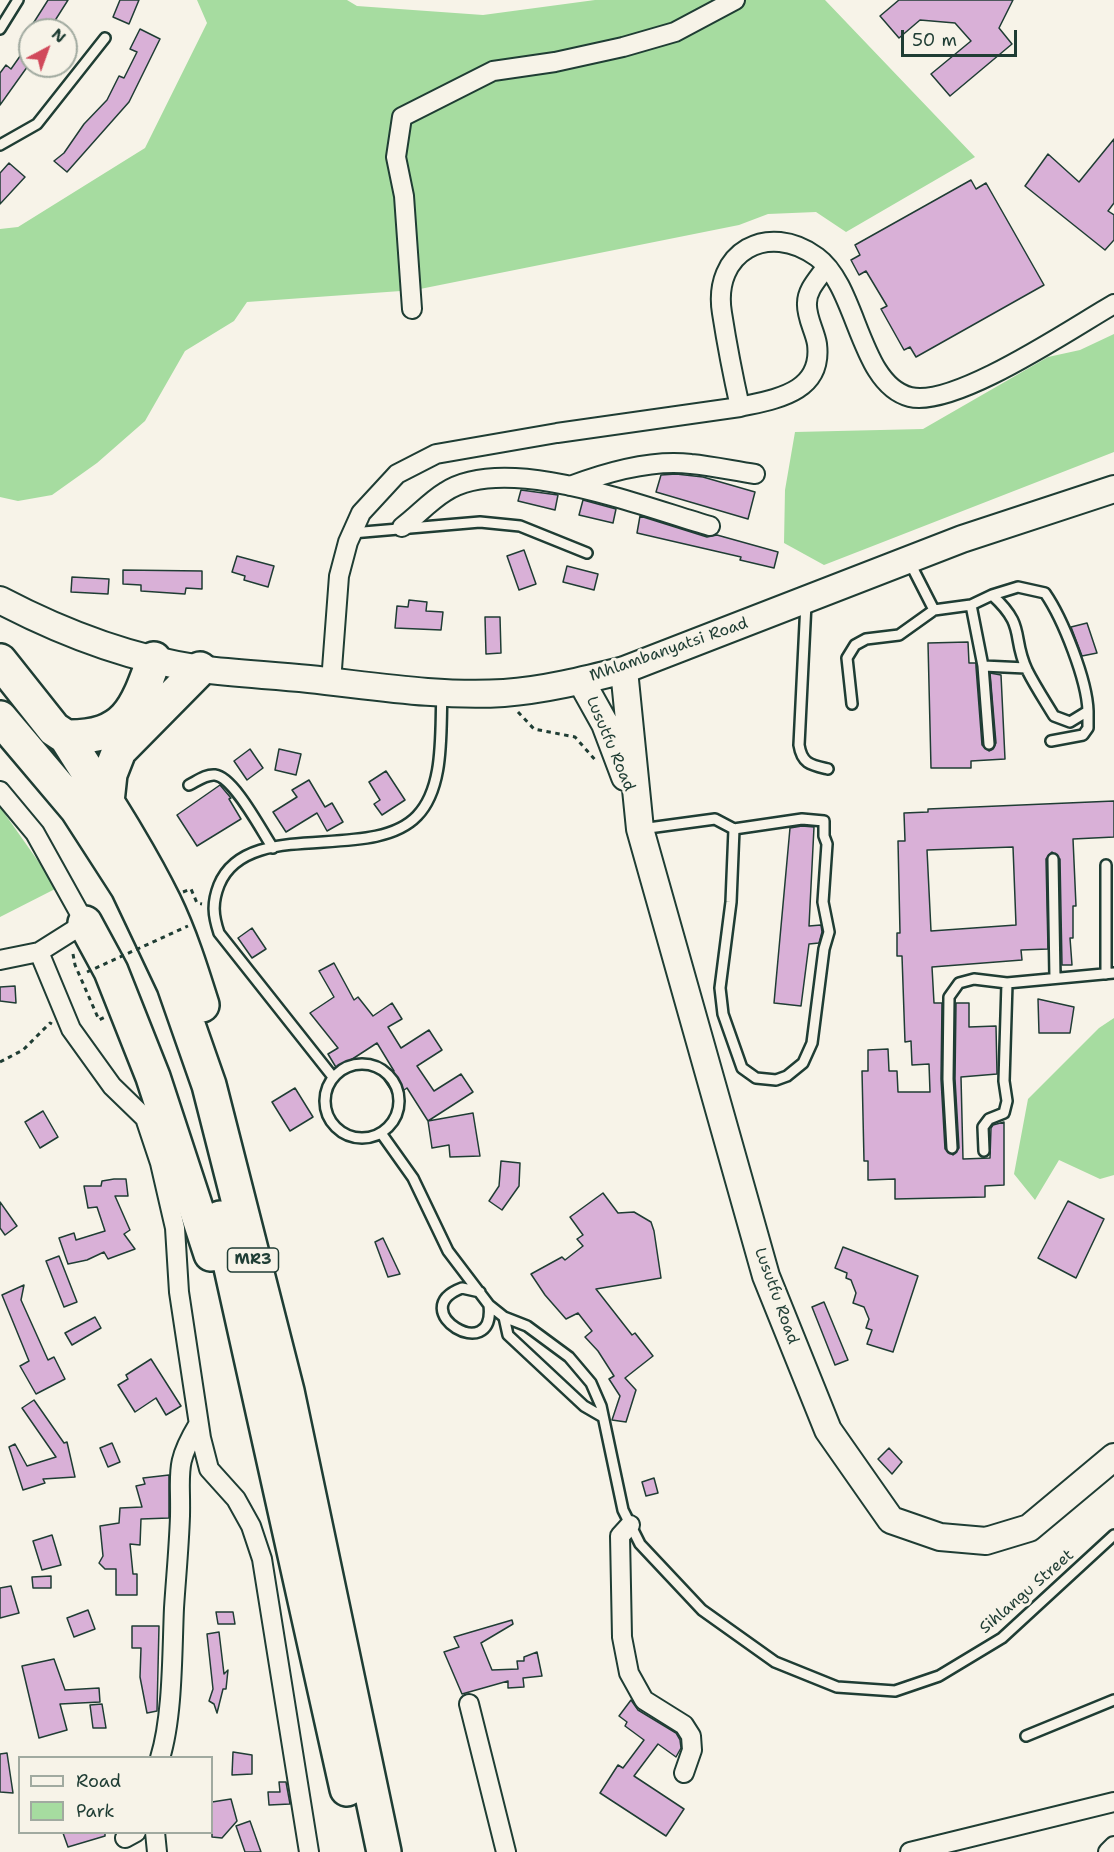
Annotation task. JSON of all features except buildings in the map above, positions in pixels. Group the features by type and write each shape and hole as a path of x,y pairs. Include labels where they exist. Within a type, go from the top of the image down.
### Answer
{"highway":[{"path":"66,737 94,735 113,728 130,715 140,699 154,659"},
{"path":"0,661 54,729 66,737 164,901 186,953 239,1123 263,1228 287,1391"},
{"path":"106,802 110,774 119,751 201,669"},
{"name":"MR3","path":"0,718 84,819 128,888 174,984 209,1085 287,1391 384,1852"},
{"name":"MR3","path":"0,747 78,846 129,937 162,1014 193,1107 361,1852"},
{"path":"75,949 111,971 153,1077 262,1413"}],"street":[{"path":"412,309 404,196 396,157 402,117 493,71 578,57 675,32 735,0"},
{"path":"740,407 720,300 722,281 732,263 743,251 757,244 780,240 798,245 819,258 832,274 880,373 895,391 910,397 928,399 992,375 1114,304"},
{"path":"331,682 339,576 352,532 361,513 397,474 436,454 557,433 740,407 789,395 808,379 814,366 817,345 807,304 810,290 826,267"},
{"path":"570,486 595,476 640,466 689,463 755,474"},
{"path":"402,527 445,492 468,482 501,476 551,481 710,526"},
{"name":"Mhlambanyatsi Road","path":"0,600 39,620 154,659 201,669 404,691 500,693 581,681 624,670 962,539 1114,489"},
{"name":"Lusutfu Road","path":"624,670 639,819"},
{"name":"Lusutfu Road","path":"581,681 605,724 639,819 766,1276 828,1430 891,1520 940,1537 986,1541 1029,1528 1114,1457"},
{"path":"0,791 35,833 75,949 71,1029 112,1086 145,1118 160,1163 176,1227 179,1292 198,1425 209,1469 236,1499 251,1526 262,1559 309,1852"},
{"path":"0,960 75,949"},
{"path":"161,1756 165,1741 172,1661 180,1516 180,1467 183,1449 198,1425"},
{"path":"630,1525 620,1536 622,1637 629,1673 644,1700 684,1725 692,1736 692,1750 684,1773"},
{"path":"469,1704 506,1852"},
{"path":"910,1852 1114,1802"},
{"path":"155,1834 157,1852"},
{"path":"1108,1852 1114,1846"}],"lane":[{"path":"0,29 18,0"},
{"path":"0,145 38,124 105,38"},
{"path":"352,532 459,522 520,526 586,553"},
{"path":"909,561 934,610"},
{"path":"852,704 847,658 855,645 866,639 899,635 934,610 971,605 992,595 1018,587 1045,593 1057,611 1083,684 1088,711 1088,728 1083,735 1051,741"},
{"path":"992,595 1009,610 1017,624 1026,668 1054,716 1071,722 1088,711"},
{"path":"806,600 799,746 801,758 808,765 828,769"},
{"path":"971,605 983,666 989,744"},
{"path":"983,666 1026,668"},
{"path":"333,1077 288,1018 238,960 219,933 213,913 214,897 231,865 243,858 273,848 377,835 399,830 417,817 429,800 436,774 442,692"},
{"path":"189,785 209,775 218,775 232,785 273,848"},
{"path":"639,819 715,819 734,830 802,819 824,821 824,836 828,844 823,902 829,932 824,950 812,1043 803,1063 776,1080 756,1078 742,1068 723,1014 720,988 731,902 734,830"},
{"path":"1053,859 1055,978"},
{"path":"952,1148 948,1079 949,997 958,983 974,979 1007,983 1110,973 1106,865"},
{"path":"984,1151 983,1127 989,1119 1004,1113 1007,1101 1005,1081 1007,983"},
{"path":"364,1063 386,1072 396,1087 399,1104 397,1115 381,1133 372,1137 351,1137 333,1125 327,1117 324,1096 333,1077 352,1064 364,1063"},
{"name":"Sihlangu Street","path":"381,1133 413,1178 448,1251 489,1305 504,1317 526,1326 568,1357 591,1383 603,1417 622,1510 640,1544 702,1610 776,1662 837,1687 895,1691 939,1676 1002,1638 1114,1535"},
{"path":"482,1293 469,1288 455,1290 446,1301 447,1322 458,1331 472,1332 484,1325 488,1319 489,1305"},
{"name":"Sihlangu Street","path":"504,1317 508,1335 584,1406 603,1417"},
{"path":"1026,1736 1114,1700"}],"path":[{"path":"500,693 534,729 575,737 603,770"},
{"path":"75,949 188,926"},
{"path":"75,949 91,981"},
{"path":"75,949 99,1020 106,1016 102,1007"},
{"path":"0,1062 23,1050 50,1023 71,1029"}],"green space":[{"path":"197,0 347,0 357,6 483,15 595,0 825,0 975,157 846,232 816,212 768,214 739,225 415,290 247,302 234,321 185,351 145,421 97,463 52,495 18,501 0,497 0,229 18,227 145,148 207,23"},
{"path":"1114,334 1114,452 824,565 784,543 785,490 795,432 923,429 1048,357 1080,350"},
{"path":"0,807 57,888 0,917"},
{"path":"1114,1018 1114,1175 1100,1179 1059,1160 1035,1200 1014,1174 1028,1099 1099,1028"}]}
